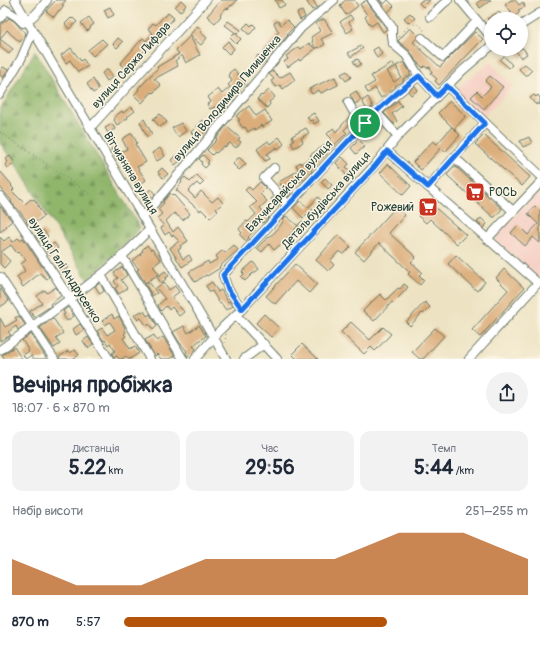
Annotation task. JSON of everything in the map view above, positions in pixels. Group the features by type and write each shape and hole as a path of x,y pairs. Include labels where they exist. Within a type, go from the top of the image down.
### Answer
{"street":[{"name":"Вітчизняна вулиця","path":"14,0 226,359"},
{"path":"0,18 6,10 23,23 43,6 47,0"},
{"name":"вулиця Сержа Лифара","path":"90,128 206,0"},
{"name":"вулиця Володимира Пилишенка","path":"143,217 301,28 334,0"},
{"path":"372,0 392,26 393,44 406,55 419,76 437,96"},
{"path":"430,17 448,0"},
{"path":"460,0 484,29"},
{"path":"528,21 540,13"},
{"path":"422,38 443,57 477,21"},
{"path":"0,94 21,59 33,31"},
{"name":"Детальбудівська вулиця","path":"195,359 223,327 239,312 375,166 398,136 462,71 484,52"},
{"name":"Бахчисарайська вулиця","path":"239,312 223,275 365,123 398,92 419,76"},
{"path":"447,86 540,175"},
{"path":"348,102 365,123"},
{"path":"376,112 398,136"},
{"path":"428,187 485,123"},
{"path":"387,151 538,283 469,359"},
{"path":"454,157 513,211"},
{"path":"274,168 264,178 288,205"},
{"path":"487,239 540,183"},
{"name":"вулиця Галі Андрусенко","path":"0,196 109,359"},
{"path":"0,350 101,275 150,229"},
{"path":"122,256 183,359"},
{"path":"101,275 150,359"},
{"path":"0,277 54,359"},
{"path":"239,312 277,359"},
{"path":"244,359 264,344"}],"path":[{"path":"393,44 410,26 414,24 419,25 424,29 422,38"},
{"path":"0,132 90,194"}],"shaded area":[{"path":"490,62 513,86 483,117 454,91"},
{"path":"540,189 540,279 494,239"}],"green space":[{"path":"35,51 140,228 88,280 19,169 0,143 0,110"}],"building":[{"path":"56,0 66,0 62,5 64,6 54,17 46,11"},
{"path":"181,0 186,5 180,12 175,7"},
{"path":"221,0 237,0 228,9 226,8 215,23 207,16"},
{"path":"275,0 282,0 285,5 279,8"},
{"path":"313,0 317,7 312,10 307,2"},
{"path":"346,0 354,0 358,6 346,15 340,6"},
{"path":"367,0 386,28 383,32 377,22 371,26 365,17 367,15 360,4"},
{"path":"379,0 384,4 388,0 394,6 388,12"},
{"path":"422,0 430,0 423,7 419,3"},
{"path":"481,0 491,0 480,8 477,3"},
{"path":"511,0 515,0 519,5 523,2 525,7 518,10 520,12 512,12 505,5"},
{"path":"110,7 114,15 108,18 104,10"},
{"path":"302,11 305,17 300,20 297,13"},
{"path":"168,13 174,18 127,70 120,64 143,38 146,41 153,33 148,29 153,23 156,25"},
{"path":"410,13 415,18 409,23 404,18"},
{"path":"350,15 353,19 349,22 353,29 347,33 340,22"},
{"path":"89,17 94,24 87,31 81,23"},
{"path":"9,18 14,21 26,34 20,42 7,30 0,39 0,25"},
{"path":"71,18 77,22 69,29 65,24"},
{"path":"324,19 333,33 321,39 325,44 316,49 311,37 320,31 316,23"},
{"path":"287,20 294,27 268,58 263,52 276,37 275,35 279,32 274,23 278,21 281,25"},
{"path":"228,21 241,30 237,34 225,25"},
{"path":"248,23 251,26 253,24 256,27 250,34 248,34 243,28"},
{"path":"197,26 202,30 200,32 207,38 201,45 190,35"},
{"path":"410,28 417,35 417,38 413,42 440,67 475,32 483,39 439,85 435,81 437,79 430,73 432,72 430,67 427,68 424,66 423,68 416,61 410,51 398,41"},
{"path":"235,33 241,39 236,44 230,38"},
{"path":"190,36 200,55 186,63 182,55 175,61 178,66 154,79 161,85 142,103 134,95 139,90 138,89 158,68 157,67 179,54 176,50"},
{"path":"118,38 123,42 117,48 113,44"},
{"path":"0,39 13,49 9,54 0,47"},
{"path":"102,39 107,44 93,56 88,50"},
{"path":"228,41 234,49 229,54 222,47"},
{"path":"309,43 315,49 300,61 299,59 288,67 284,62 288,59 286,56 299,47 301,49"},
{"path":"361,46 363,48 351,57 348,53"},
{"path":"378,47 382,54 377,58 373,50"},
{"path":"71,48 81,61 83,59 88,66 78,72 70,60 66,63 61,55"},
{"path":"258,55 265,61 260,66 254,60"},
{"path":"504,56 512,65 509,68 500,60"},
{"path":"358,59 361,64 357,67 353,61"},
{"path":"404,62 411,75 403,79 404,81 395,86 396,87 381,98 375,88 368,93 365,88 375,82 371,76 393,63 395,67 387,71 394,82 401,77 396,66"},
{"path":"525,64 532,70 526,76 519,69"},
{"path":"3,67 8,70 3,78 0,75 0,71"},
{"path":"108,69 113,77 107,81 102,73"},
{"path":"234,69 245,84 239,89 240,90 235,96 233,95 225,101 228,107 227,108 224,110 220,105 210,109 207,104 211,102 208,97 218,89 222,94 230,87 228,85 232,81 229,73"},
{"path":"273,71 280,78 290,72 295,80 283,89 280,85 276,87 271,81 274,79 269,74"},
{"path":"347,71 351,77 346,81 341,74"},
{"path":"490,76 503,87 484,109 471,97 477,91 482,96 491,87 485,81"},
{"path":"335,77 338,85 321,93 319,90 312,94 309,89"},
{"path":"93,79 99,89 93,93 87,84"},
{"path":"415,86 418,90 411,95 408,91"},
{"path":"269,90 275,97 269,102 270,104 267,108 257,99"},
{"path":"356,91 361,100 355,104 350,95"},
{"path":"534,95 536,97 538,95 540,98 540,106 537,103 536,105 530,98"},
{"path":"368,97 373,107 367,110 362,101"},
{"path":"398,101 402,106 392,114 397,121 394,124 384,113"},
{"path":"450,101 466,116 454,129 438,113"},
{"path":"249,106 256,116 265,110 272,121 262,127 261,125 255,130 254,128 248,132 245,127 243,128 238,121 240,120 236,116"},
{"path":"131,107 135,111 127,117 128,118 117,125 114,117"},
{"path":"314,113 319,121 314,124 312,120 310,121 307,117"},
{"path":"160,114 167,122 160,127 153,119"},
{"path":"350,116 354,120 344,130 347,133 326,153 327,154 314,164 315,166 311,169 312,171 306,178 288,189 291,193 288,197 282,190 284,189 279,182 299,170 296,165 300,162 301,164 312,157 310,155 332,139 327,134 333,128 336,132"},
{"path":"144,119 152,134 147,137 140,122"},
{"path":"209,119 213,123 208,129 209,130 199,137 195,137 191,132 202,120 204,124"},
{"path":"377,122 382,127 376,133 371,128"},
{"path":"181,123 186,131 178,137 172,128"},
{"path":"112,124 115,129 108,133 105,128"},
{"path":"226,126 240,138 238,140 241,142 236,148 230,143 212,155 207,150 217,140 216,139"},
{"path":"452,127 460,135 445,152 441,148 421,170 413,162 433,141 437,144"},
{"path":"306,128 309,133 301,138 303,142 294,148 291,142 294,140 292,136"},
{"path":"132,133 137,143 135,144 146,162 137,167 146,180 138,186 119,159 117,160 111,149 115,147 119,153 127,149 122,139"},
{"path":"484,135 530,177 522,186 475,144"},
{"path":"279,137 284,144 278,149 277,147 267,154 270,159 265,161 257,149 268,141 270,144"},
{"path":"529,137 532,143 523,147 520,141"},
{"path":"359,140 365,146 356,154 351,148"},
{"path":"160,148 165,156 157,161 152,153"},
{"path":"176,155 181,160 175,165 171,160"},
{"path":"203,155 209,161 207,163 209,164 205,168 199,159"},
{"path":"10,156 15,163 8,168 5,164 8,162 6,159"},
{"path":"342,157 349,164 346,167 351,172 347,176 336,163"},
{"path":"238,158 246,164 239,170 233,164"},
{"path":"388,164 411,186 403,195 380,173"},
{"name":"РОСЬ","path":"455,166 502,209 495,217 493,217 447,175"},
{"path":"162,168 168,174 163,178 158,172"},
{"path":"0,171 12,185 11,186 14,189 12,191 25,204 31,199 34,199 39,206 44,216 30,227 0,187"},
{"path":"197,175 204,182 200,186 197,183 188,191 195,198 201,191 212,202 218,197 223,203 216,209 218,211 210,218 201,209 200,211 176,190 185,177 190,182"},
{"path":"325,178 332,185 328,189 321,182"},
{"path":"260,182 266,188 260,194 267,201 260,208 269,218 263,223 261,221 246,241 240,235 242,233 239,229 246,221 248,222 256,214 250,207 257,202 245,190 249,187 252,190"},
{"path":"151,189 155,194 146,203 141,198"},
{"path":"170,193 172,195 173,194 190,214 183,220 174,213 166,221 173,232 178,227 188,241 180,246 181,248 178,250 183,259 189,255 192,260 182,267 170,248 179,241 169,232 165,235 161,228 164,226 157,218 162,214 158,209"},
{"path":"274,197 280,204 277,207 271,199"},
{"path":"318,197 322,202 303,218 293,208 300,201 308,208"},
{"path":"430,203 466,235 457,244 430,219 426,223 418,216"},
{"path":"0,206 12,221 0,232"},
{"path":"535,206 540,211 540,243 533,237 525,246 511,233 518,225 528,235 538,224 528,214"},
{"path":"396,207 405,215 389,233 416,257 411,262 422,272 419,275 424,280 420,285 408,274 410,272 379,243 364,260 355,252"},
{"path":"286,216 298,226 274,250 269,244 262,252 257,248 275,232"},
{"path":"481,218 487,224 483,228 477,222"},
{"path":"302,221 306,224 301,229 297,226"},
{"path":"43,230 48,236 40,242 35,236"},
{"path":"338,235 351,247 344,254 339,251 330,261 334,265 328,271 316,260"},
{"path":"0,237 4,241 9,237 13,242 18,238 20,240 23,238 49,277 47,279 40,273 23,287 17,277 25,271 21,264 26,260 19,251 17,253 11,245 1,252 10,261 4,268 0,264"},
{"path":"54,243 58,248 50,255 45,250"},
{"path":"147,245 161,260 153,266 159,274 145,283 137,270 139,269 132,261 141,254 140,253 143,251 142,250"},
{"path":"234,245 238,250 219,267 220,268 195,282 189,272 208,261 209,264 218,259 216,256 222,251 225,253"},
{"path":"456,255 485,282 477,291 448,264"},
{"path":"253,262 259,269 245,281 241,277 244,274 242,272"},
{"path":"66,264 69,267 62,272 59,268"},
{"path":"295,264 317,284 309,293 296,281 275,304 266,296"},
{"path":"122,267 127,275 121,280 127,288 119,294 115,288 118,286 114,281 118,278 114,273"},
{"path":"504,269 524,288 480,337 472,330 508,290 496,278"},
{"path":"165,271 169,276 161,283 157,277"},
{"path":"149,282 157,293 152,296 145,284"},
{"path":"164,282 169,290 175,286 179,292 172,297 184,312 179,316 172,307 169,310 166,306 161,311 158,305 165,299 156,288"},
{"path":"212,282 218,292 221,290 228,302 229,301 233,306 226,310 221,303 220,304 212,291 210,292 206,286"},
{"path":"100,283 104,291 100,294 95,286"},
{"path":"404,284 408,287 404,292 374,321 363,311 380,294 386,300"},
{"path":"56,287 61,296 50,304 51,306 34,317 30,311 42,303 37,296 45,290 47,293"},
{"path":"0,288 9,301 0,307"},
{"path":"81,297 86,304 82,307 77,300"},
{"path":"425,302 430,307 410,326 406,322"},
{"path":"68,307 74,316 67,321 63,315 65,314 63,311"},
{"path":"144,311 147,316 150,314 157,326 153,330 149,324 147,326 141,318 138,320 134,315"},
{"path":"112,314 114,319 119,316 126,332 124,334 126,336 123,338 130,349 135,346 139,353 130,359 126,356 122,359 119,359 117,356 114,358 112,353 115,351 110,343 108,345 97,331 102,328 107,335 115,330 110,322 105,325 102,321"},
{"path":"264,314 279,328 271,337 256,323"},
{"path":"19,316 25,325 18,330 16,326 8,332 11,335 0,341 0,318 5,327 17,320 15,318"},
{"path":"53,318 63,333 56,338 60,344 54,348 40,328"},
{"path":"351,322 370,340 383,327 391,334 375,351 371,347 364,354 341,332"},
{"path":"80,324 84,330 76,335 73,329"},
{"path":"199,325 206,336 193,346 196,349 188,357 186,353 187,351 173,332 184,326 188,333"},
{"path":"435,328 444,336 423,359 420,359 412,352"},
{"path":"31,334 47,359 34,359 31,355 26,359 23,355 29,351 22,340"},
{"path":"154,335 157,341 163,337 175,356 170,359 161,359 157,354 155,356 145,340"},
{"path":"88,337 93,344 88,348 83,341"},
{"path":"302,344 318,359 297,359 292,354"},
{"path":"14,347 22,359 5,359 2,355"},
{"path":"75,350 79,355 73,359 59,359 59,357 68,351 70,353"}],"place":[{"name":"РОСЬ","path":"475,192"},
{"name":"Рожевий","path":"428,207"}],"route":[{"path":"419,76 437,96 447,86 485,123 428,187 387,151 375,166 242,309 228,289 223,275 365,123 398,92 419,76"}]}
